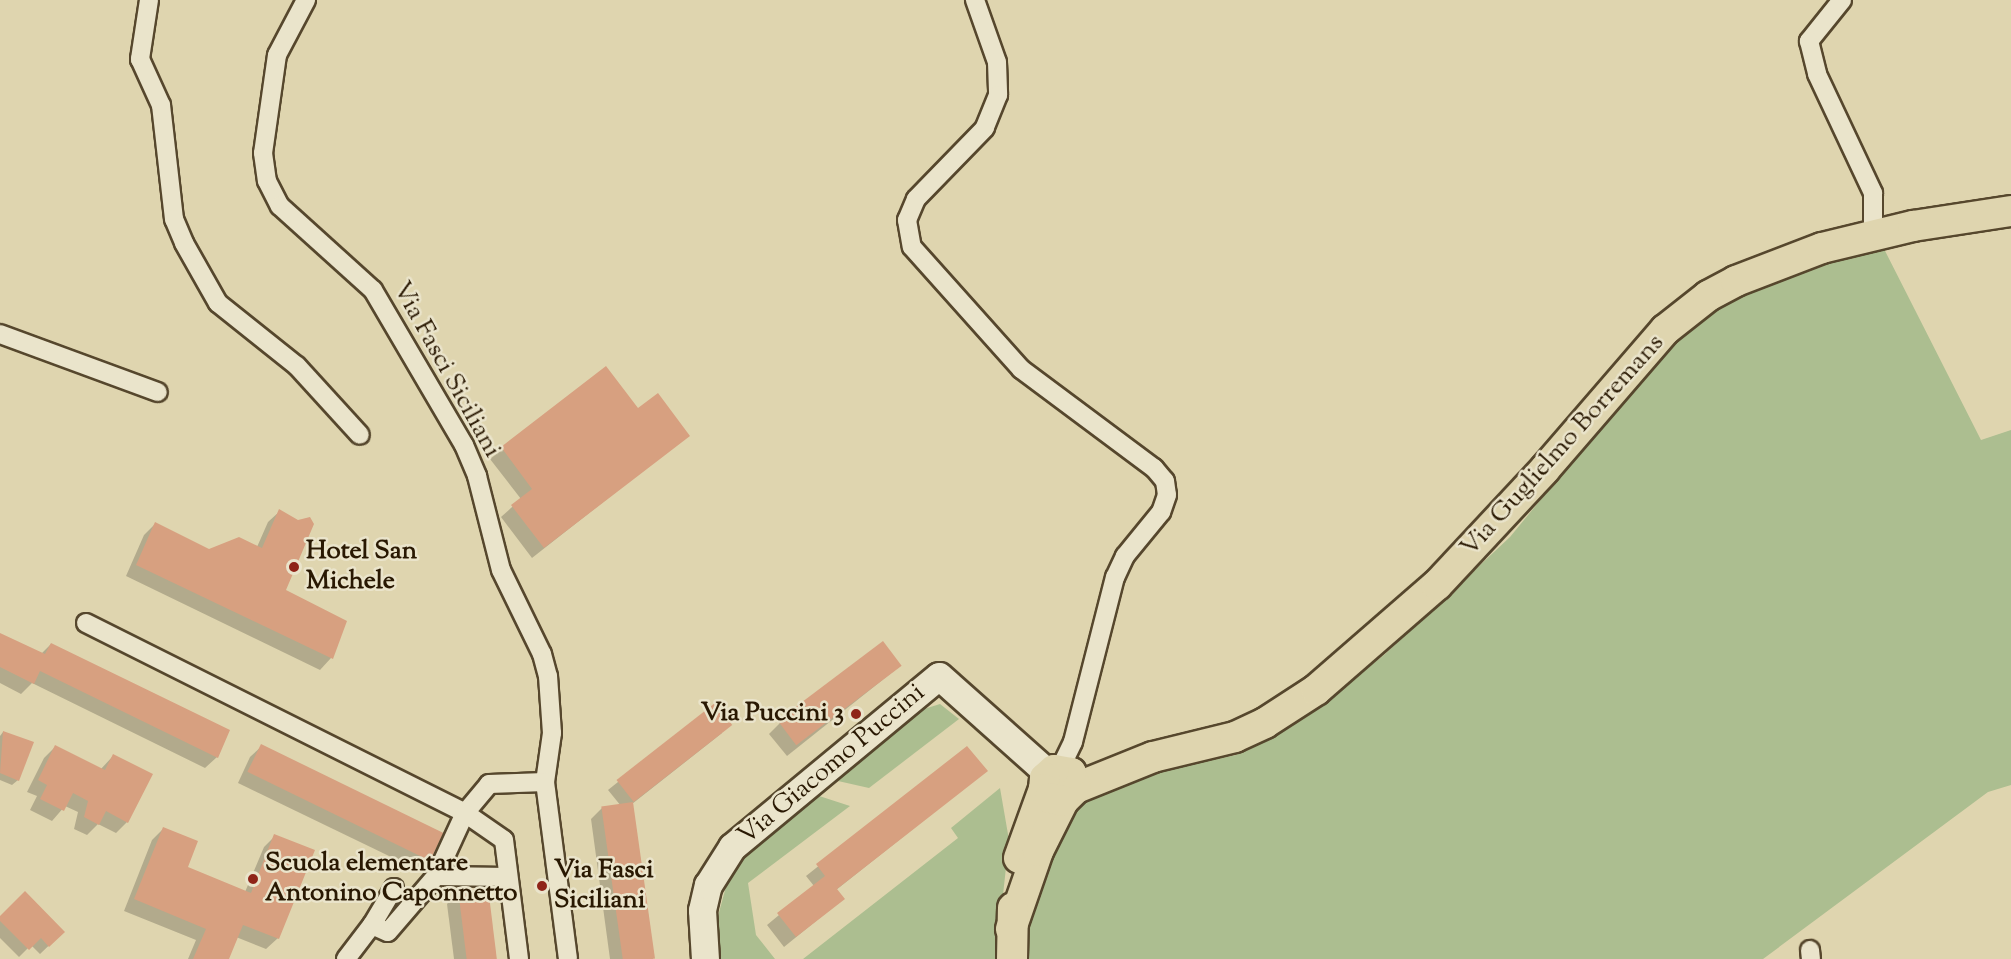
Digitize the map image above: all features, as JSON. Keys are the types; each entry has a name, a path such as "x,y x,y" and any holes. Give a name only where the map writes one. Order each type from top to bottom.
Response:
{"main road":[{"name":"Via Guglielmo Borremans","path":"1059,782 1126,755 1153,757 1234,737 1265,723 1316,690 1473,549 1685,313 1753,273 1874,234 2011,211"},
{"name":"Via Giacomo Puccini","path":"705,959 702,910 708,885 732,847 939,676 1059,782"},
{"path":"1012,959 1011,929 1059,782"}],"street":[{"path":"149,0 140,59 161,105 174,219 184,243 218,303 297,366 360,435"},
{"name":"Via Fasci Siciliani","path":"306,0 286,32 278,56 263,153 267,181 280,206 373,290 464,445 477,476 501,570 542,654 548,676 552,733 545,782 568,959"},
{"path":"975,0 997,62 998,95 985,128 916,199 907,220 912,247 919,260 1022,369 1154,468 1166,488 1161,512 1125,556 1115,577 1073,742 1059,782"},
{"path":"1842,0 1809,42 1817,74 1873,193 1874,234"},
{"path":"0,334 158,392"},
{"path":"86,623 465,813 504,840 519,959"},
{"path":"372,925 388,932 436,876 465,813 489,784 545,782"},
{"path":"436,876 508,877"},
{"path":"346,959 372,925 394,888"}],"green space":[{"path":"1881,243 1981,440 2011,430 2011,785 1988,792 1763,959 1022,959 1021,933 1068,808 1132,777 1236,755 1308,716 1384,655 1510,537 1652,364 1701,317 1766,278"},
{"path":"940,704 959,719 869,788 838,781 837,778 924,709"},
{"path":"1000,788 1009,840 996,959 803,959 958,838 951,828"},
{"path":"813,794 850,806 748,883 756,935 775,959 720,959 718,916 730,872 739,858"}],"building":[{"path":"606,366 638,408 658,393 690,436 544,548 511,505 532,489 501,447"},
{"path":"279,509 298,520 310,517 314,524 286,590 347,621 333,659 136,565 155,522 209,549 239,537 262,548"},
{"path":"0,633 45,654 51,643 230,730 218,758 40,671 34,684 0,667"},
{"path":"883,641 902,666 796,745 778,720"},
{"path":"715,703 732,725 634,802 616,780"},
{"path":"3,731 34,742 19,781 0,773"},
{"path":"261,744 443,833 430,861 247,772"},
{"path":"55,745 105,770 113,754 153,774 128,823 106,811 99,825 84,817 88,801 73,793 64,811 40,799 47,785 38,780"},
{"path":"967,746 988,771 837,889 845,899 796,937 777,913 825,876 816,864"},
{"path":"633,802 655,958 623,959 601,806"},
{"path":"163,827 198,841 188,867 251,893 274,834 315,850 279,939 243,925 229,959 193,959 206,929 134,899"},
{"path":"488,887 497,959 467,959 458,891"},
{"path":"25,891 65,932 49,947 41,938 29,950 0,921 0,916"}],"place":[{"name":"Hotel San Michele","path":"294,567"},
{"name":"Via Puccini 3","path":"856,714"},
{"name":"Scuola elementare Antonino Caponnetto","path":"253,879"},
{"name":"Via Fasci Siciliani","path":"542,886"}]}
